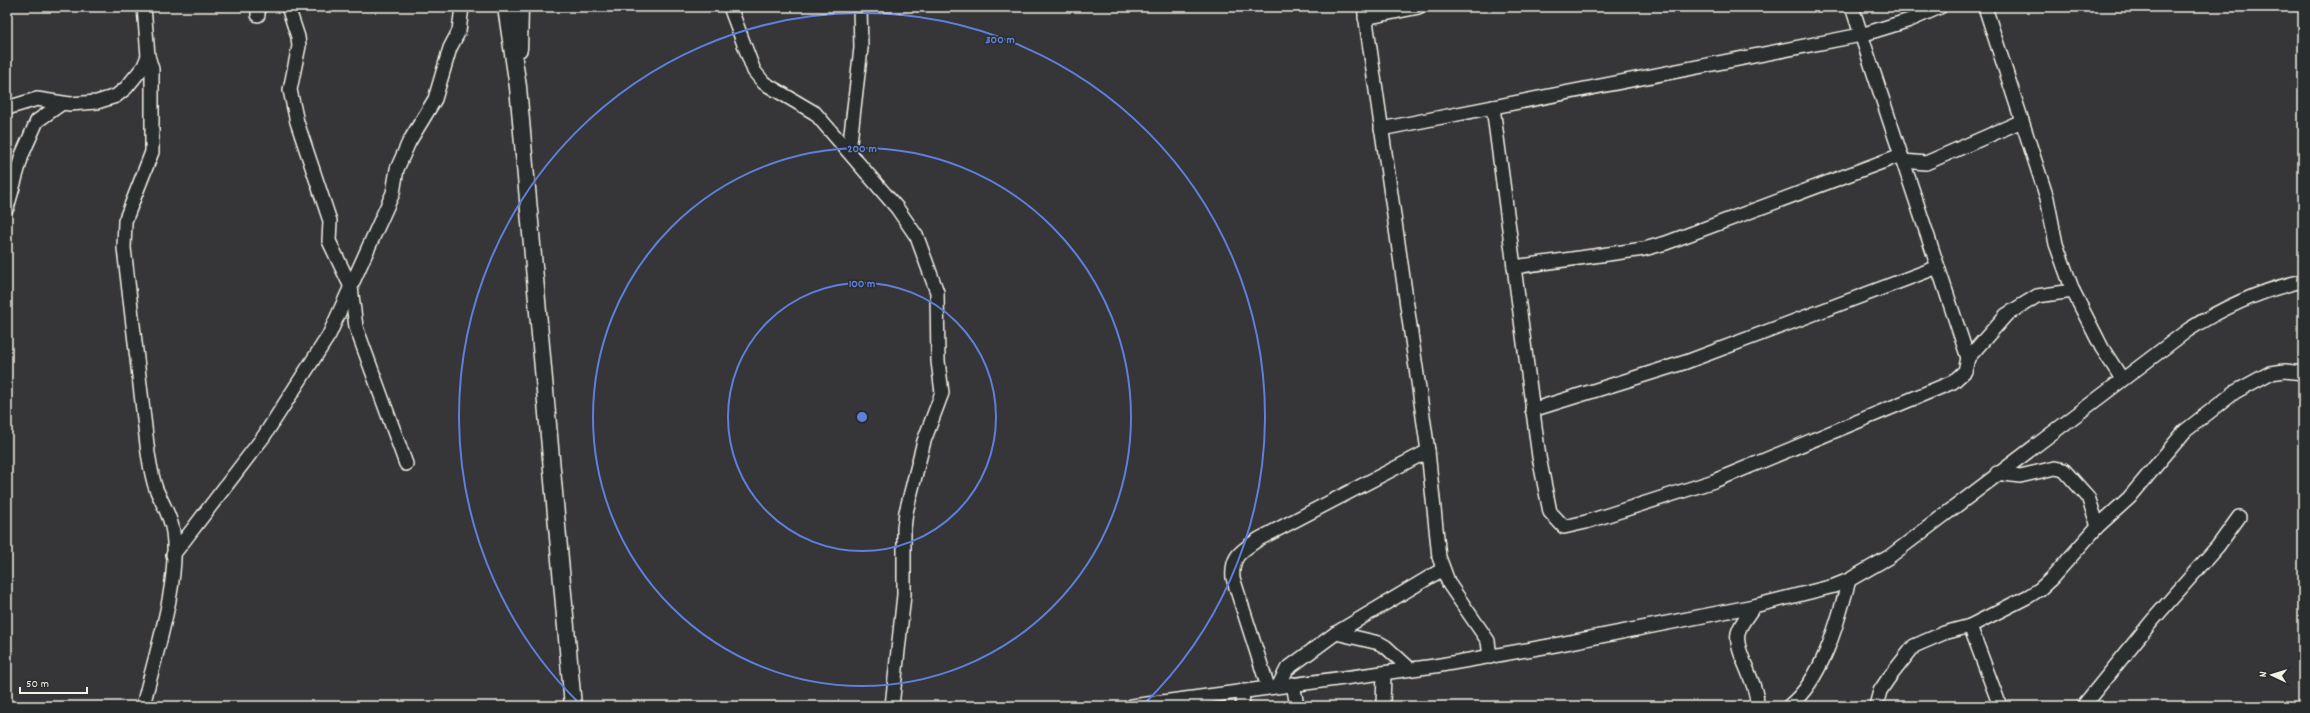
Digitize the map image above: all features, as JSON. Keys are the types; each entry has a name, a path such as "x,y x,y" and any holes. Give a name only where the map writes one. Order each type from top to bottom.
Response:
{"main road":[{"path":"506,7 518,87 573,706"},
{"path":"518,87 520,7"}],"street":[{"path":"143,706 167,605 173,572 173,532 170,519 156,489 148,453 124,248 126,221 144,177 152,152 152,69 148,56 144,7"},
{"path":"288,7 294,22 299,46 290,90 297,122 330,221 328,240 351,287 356,327 406,464"},
{"path":"173,555 264,436 329,335 393,193 397,169 409,142 435,99 450,48 459,31 462,7"},
{"path":"730,7 754,71 764,83 815,113 849,151 896,208 917,237 933,277 938,303 937,336 942,393 924,441 906,512 904,528 904,595 892,706"},
{"path":"849,151 861,48 860,7"},
{"path":"1419,7 1365,12 1428,451 1432,482 1436,544 1443,569 1461,604 1488,641 1490,657"},
{"path":"1852,7 1968,358"},
{"path":"1382,129 1861,34 1910,20 1940,7"},
{"path":"1985,7 2047,198 2056,244 2073,291 2102,348 2122,379"},
{"path":"7,108 37,99 61,104 97,102 116,96 136,78 148,56"},
{"path":"7,208 22,155 37,121 61,104"},
{"path":"1493,107 1539,457 1550,512 1564,527 1586,522 1714,481 1953,382 1965,371 1968,358 2006,315 2038,296 2073,291"},
{"path":"1514,267 1644,249 1666,243 1902,158 1926,163 2022,122"},
{"path":"1532,410 1686,362 1938,267"},
{"path":"1132,706 1273,686 1384,673 1490,657 1754,606 1822,590 1849,580 1888,557 1997,473 2188,330 2215,313 2263,292 2303,281"},
{"path":"1876,706 1880,691 1914,646 1944,633 1970,626 2030,596 2040,589 2051,579 2098,526 2129,498 2185,432 2236,392 2270,373 2286,371 2303,373"},
{"path":"1273,686 1233,578 1232,568 1237,556 1259,539 1428,451"},
{"path":"1997,473 2020,476 2055,468 2064,470 2088,497 2098,526"},
{"path":"2083,706 2152,621 2218,546 2240,517"},
{"path":"1273,686 1288,669 1336,633 1443,569"},
{"path":"1789,706 1801,695 1823,657 1838,622 1849,580"},
{"path":"1754,606 1741,626 1738,641 1756,693 1757,706"},
{"path":"1970,626 2000,706"},
{"path":"1336,633 1379,643 1386,647 1410,669"},
{"path":"1383,706 1384,673"},
{"path":"1293,684 1297,706"},
{"path":"1242,691 1243,706"}]}
